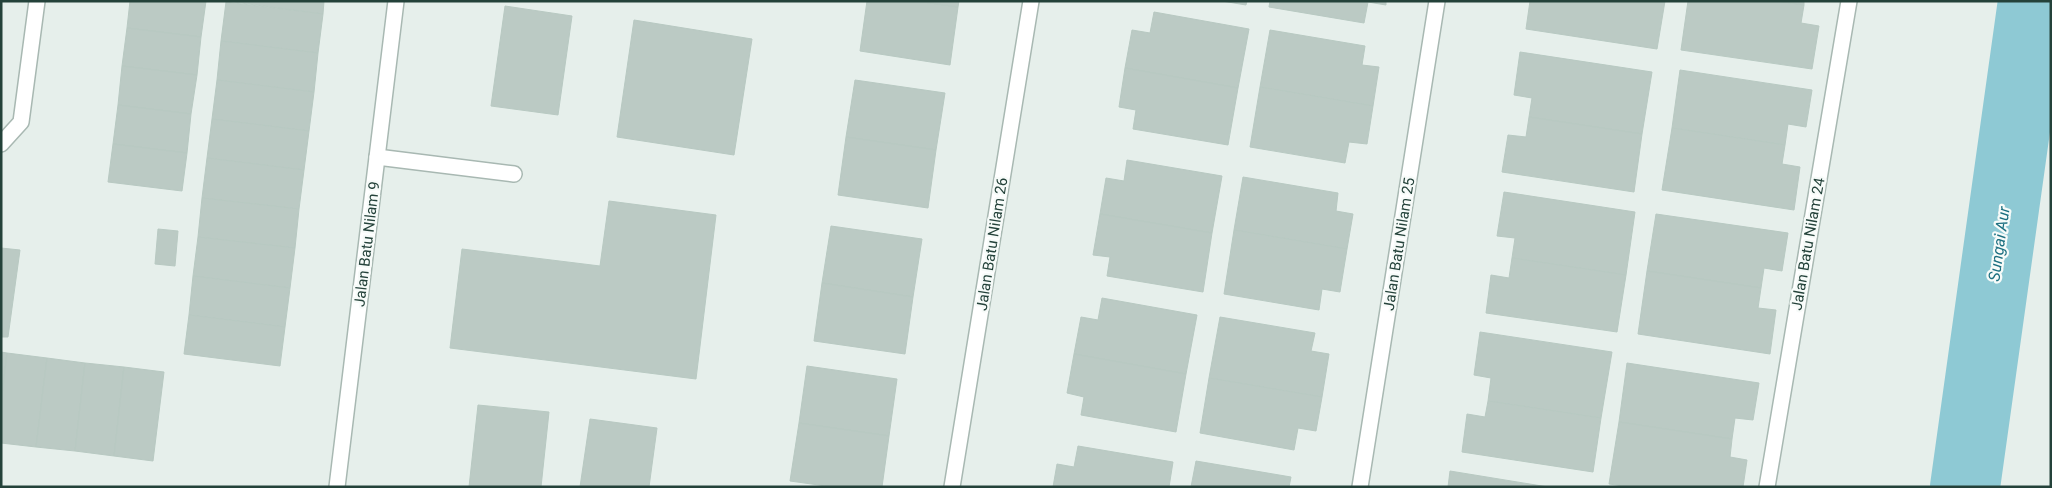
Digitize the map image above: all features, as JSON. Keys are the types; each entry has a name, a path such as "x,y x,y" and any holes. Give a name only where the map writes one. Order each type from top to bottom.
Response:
{"street":[{"path":"1,144 20,122 37,1"},
{"name":"Jalan Batu Nilam 9","path":"337,487 396,1"},
{"name":"Jalan Batu Nilam 26","path":"952,487 1032,1"},
{"name":"Jalan Batu Nilam 25","path":"1360,487 1437,1"},
{"name":"Jalan Batu Nilam 24","path":"1767,487 1849,1"},
{"path":"377,157 514,174"}],"building":[{"path":"130,1 206,1 201,37 127,28"},
{"path":"226,1 324,1 323,14"},
{"path":"867,1 917,1 958,7 950,65 860,51"},
{"path":"917,1 959,1 958,7"},
{"path":"1222,1 1247,1 1246,5"},
{"path":"1270,1 1386,1 1386,5 1368,2 1364,23 1269,7"},
{"path":"1530,1 1665,1 1657,49 1526,29"},
{"path":"1688,1 1778,1 1804,5 1801,23 1819,26 1812,69 1681,50"},
{"path":"1778,1 1804,1 1804,5"},
{"path":"226,2 323,14 318,53 221,41"},
{"path":"505,6 572,16 558,115 491,106"},
{"path":"1154,12 1249,29 1238,88 1125,68 1132,30 1150,33"},
{"path":"634,20 752,39 734,155 617,137"},
{"path":"127,28 201,37 197,75 122,66"},
{"path":"1270,30 1365,46 1362,65 1379,67 1373,106 1260,87"},
{"path":"221,41 318,53 314,92 217,80"},
{"path":"1520,52 1652,72 1642,134 1529,117 1532,98 1514,95"},
{"path":"122,66 197,75 191,114 118,105"},
{"path":"1125,68 1238,88 1228,145 1133,129 1136,110 1119,107"},
{"path":"1680,70 1812,90 1806,127 1788,124 1785,145 1672,128"},
{"path":"217,80 314,92 309,131 212,119"},
{"path":"855,80 945,93 936,150 846,137"},
{"path":"1260,87 1373,106 1367,144 1349,142 1345,163 1250,147"},
{"path":"118,105 191,114 187,153 113,144"},
{"path":"1529,117 1642,134 1634,192 1502,172 1508,135 1526,137"},
{"path":"212,119 309,131 304,170 207,158"},
{"path":"1672,128 1785,145 1782,164 1800,167 1794,210 1662,190"},
{"path":"846,137 936,150 928,208 838,195"},
{"path":"113,144 187,153 182,191 108,182"},
{"path":"207,158 304,170 299,209 202,198"},
{"path":"1127,160 1222,176 1212,233 1100,214 1106,178 1124,181"},
{"path":"1243,177 1338,193 1336,211 1353,214 1347,249 1234,230"},
{"path":"1504,192 1635,212 1626,275 1512,258 1515,238 1497,236"},
{"path":"202,198 299,209 295,248 198,237"},
{"path":"609,201 716,215 696,379 450,348 462,249 600,266"},
{"path":"1100,214 1212,233 1203,292 1107,276 1110,257 1093,255"},
{"path":"1656,214 1788,233 1782,271 1764,268 1761,288 1647,271"},
{"path":"831,226 922,239 913,297 822,283"},
{"path":"158,229 178,231 175,266 155,264"},
{"path":"1234,230 1347,249 1340,292 1322,289 1319,310 1224,294"},
{"path":"198,237 295,248 290,288 193,276"},
{"path":"1,248 20,250 8,337 1,337"},
{"path":"1512,258 1626,275 1617,332 1486,313 1491,275 1509,278"},
{"path":"1647,271 1761,288 1758,308 1776,310 1770,354 1638,334"},
{"path":"193,276 290,288 285,327 189,315"},
{"path":"822,283 913,297 905,354 814,341"},
{"path":"1102,298 1197,315 1186,374 1074,354 1081,317 1098,320"},
{"path":"189,315 285,327 280,366 184,354"},
{"path":"1220,317 1315,333 1311,351 1329,354 1322,397 1209,378"},
{"path":"1480,332 1612,352 1601,418 1488,401 1491,378 1474,375"},
{"path":"1,352 7,353 1,404"},
{"path":"7,353 47,358 36,447 1,443 1,404"},
{"path":"1074,354 1186,374 1176,432 1081,415 1084,397 1067,393"},
{"path":"47,358 85,363 75,451 36,447"},
{"path":"85,363 124,367 114,456 75,451"},
{"path":"1627,363 1759,383 1753,420 1735,418 1732,439 1619,422"},
{"path":"807,366 897,379 889,436 799,423"},
{"path":"124,367 164,372 153,461 114,456"},
{"path":"1209,378 1322,397 1316,431 1298,428 1294,450 1200,433"},
{"path":"1488,401 1601,418 1593,472 1462,452 1467,414 1485,417"},
{"path":"478,405 549,412 541,487 469,487"},
{"path":"590,419 657,428 649,487 580,487"},
{"path":"1619,422 1732,439 1730,457 1747,460 1743,487 1631,487 1609,484"},
{"path":"799,423 889,436 882,487 833,487 790,481"},
{"path":"1078,446 1173,462 1169,487 1053,487 1057,464 1074,467"},
{"path":"1196,461 1291,477 1289,487 1191,487"},
{"path":"1450,471 1548,487 1448,487"}],"waterway":[{"name":"Sungai Aur","path":"1965,487 2033,1"}]}
